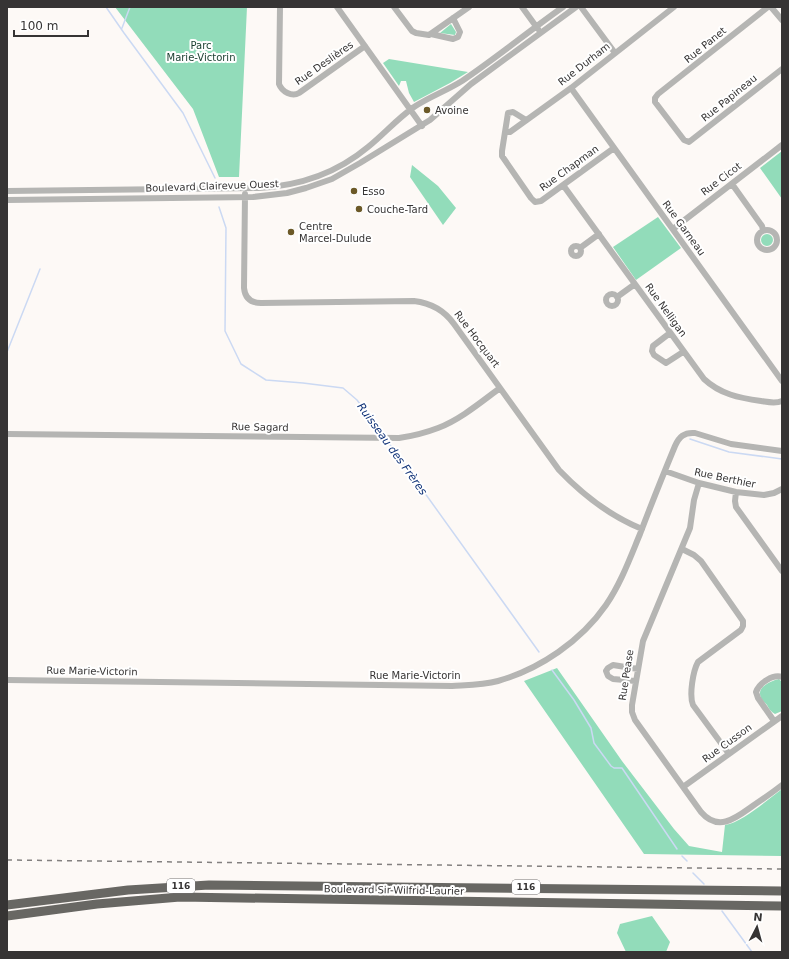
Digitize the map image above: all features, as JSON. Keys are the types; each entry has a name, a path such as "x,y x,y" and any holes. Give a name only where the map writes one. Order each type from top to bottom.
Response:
{"highway":[{"name":"Boulevard Sir-Wilfrid-Laurier","path":"7,905 53,898 146,888 218,885 782,891"},
{"name":"Boulevard Sir-Wilfrid-Laurier","path":"7,916 97,904 186,897 782,906"},
{"path":"7,902 53,898"}],"street":[{"name":"Rue Deslières","path":"280,7 278,84 282,89 291,94 295,95 300,93 365,46"},
{"name":"Rue Deslières","path":"337,7 422,126"},
{"path":"394,7 413,32 453,38 458,37 460,32 453,18"},
{"path":"431,34 453,18 460,9 469,7"},
{"path":"522,7 541,33"},
{"name":"Boulevard Clairevue Ouest","path":"7,191 264,188 292,184 315,177 331,171 363,151 410,109 463,80 563,7"},
{"name":"Boulevard Clairevue Ouest","path":"7,200 245,197 287,193 306,188 332,179 422,126 440,113 471,84 576,7"},
{"path":"581,7 615,53"},
{"name":"Rue Durham","path":"505,132 510,132 570,88 674,7"},
{"name":"Rue Panet","path":"687,142 656,105 655,99 658,94 768,7"},
{"path":"772,7 782,20"},
{"name":"Rue Papineau","path":"687,142 692,141 782,69"},
{"name":"Rue Garneau","path":"570,88 672,229 780,373 782,381"},
{"name":"Rue Chapman","path":"526,120 512,112 509,112 501,152 502,158 532,200 536,202 540,201 614,148"},
{"name":"Rue Cicot","path":"672,229 782,145"},
{"path":"331,171 332,179"},
{"path":"732,184 764,230"},
{"name":"Rue Nelligan","path":"563,185 704,379 720,390 742,399 776,403 782,401"},
{"name":"Rue Hocquart","path":"245,188 244,290 246,296 250,300 261,303 410,301 430,305 444,312 452,320 548,455 565,476 579,490 597,503 634,526 642,529"},
{"path":"157,190 157,198"},
{"path":"580,248 599,234"},
{"path":"617,298 635,284"},
{"path":"670,333 653,346 653,354 667,363 683,352"},
{"name":"Rue Sagard","path":"7,434 399,438 419,435 440,428 456,419 500,388"},
{"name":"Rue Marie-Victorin","path":"7,680 452,686 498,681 523,672 548,659 570,643 589,625 605,606 618,584 677,442 681,436 686,433 694,433 732,444 782,451"},
{"name":"Rue Berthier","path":"665,471 698,483 736,492 764,495 774,493 782,489"},
{"name":"Rue Pease","path":"698,483 694,500 691,526 643,640 631,707 633,716 705,816 714,821 722,822 734,819 782,785"},
{"path":"736,492 736,507 781,566"},
{"path":"682,549 701,561 743,622 741,630 698,662 691,693 693,705 728,754"},
{"path":"636,681 613,679 608,676 606,671 613,665 638,669"},
{"path":"774,721 758,698 756,691 774,676 782,677"},
{"name":"Rue Cusson","path":"683,787 782,716"}],"green space":[{"name":"Parc Marie-Victorin","path":"115,7 247,7 239,177 219,177 193,109"},
{"path":"451,24 456,32 455,35 440,33"},
{"path":"389,59 468,72 414,102 409,93 406,81 401,81 399,86 383,63"},
{"path":"782,151 782,199 760,168"},
{"path":"412,165 438,186 456,208 443,225 410,177"},
{"path":"658,217 681,248 636,280 613,247"},
{"path":"765,234 769,234 773,240 769,246 765,246 761,242 761,238"},
{"path":"557,668 622,761 674,829 689,846 722,852 725,825 739,820 747,815 782,789 782,856 644,854 524,681"},
{"path":"779,679 782,682 782,711 775,714 761,698 760,691 767,684"},
{"path":"652,916 670,942 666,952 626,952 617,933 620,924"}],"waterway":[{"name":"Ruisseau des Frères","path":"106,7 183,113 215,178"},
{"path":"122,28 130,7"},
{"name":"Ruisseau des Frères","path":"219,207 226,228 225,331 241,364 266,380 343,388 357,400 384,436"},
{"path":"7,352 40,269"},
{"name":"Ruisseau des Frères","path":"386,439 539,652"},
{"path":"690,439 729,452 782,459"},
{"name":"Ruisseau des Frères","path":"552,670 574,700 591,728 594,743 611,766 614,768 622,768 677,849"},
{"name":"Ruisseau des Frères","path":"682,856 687,861"},
{"name":"Ruisseau des Frères","path":"693,873 704,884"},
{"name":"Ruisseau des Frères","path":"722,911 752,952"}],"railway":[{"path":"7,860 782,869"}],"place":[{"name":"Avoine","path":"427,110"},
{"name":"Esso","path":"354,191"},
{"name":"Couche-Tard","path":"359,209"},
{"name":"Centre Marcel-Dulude","path":"291,232"}]}
